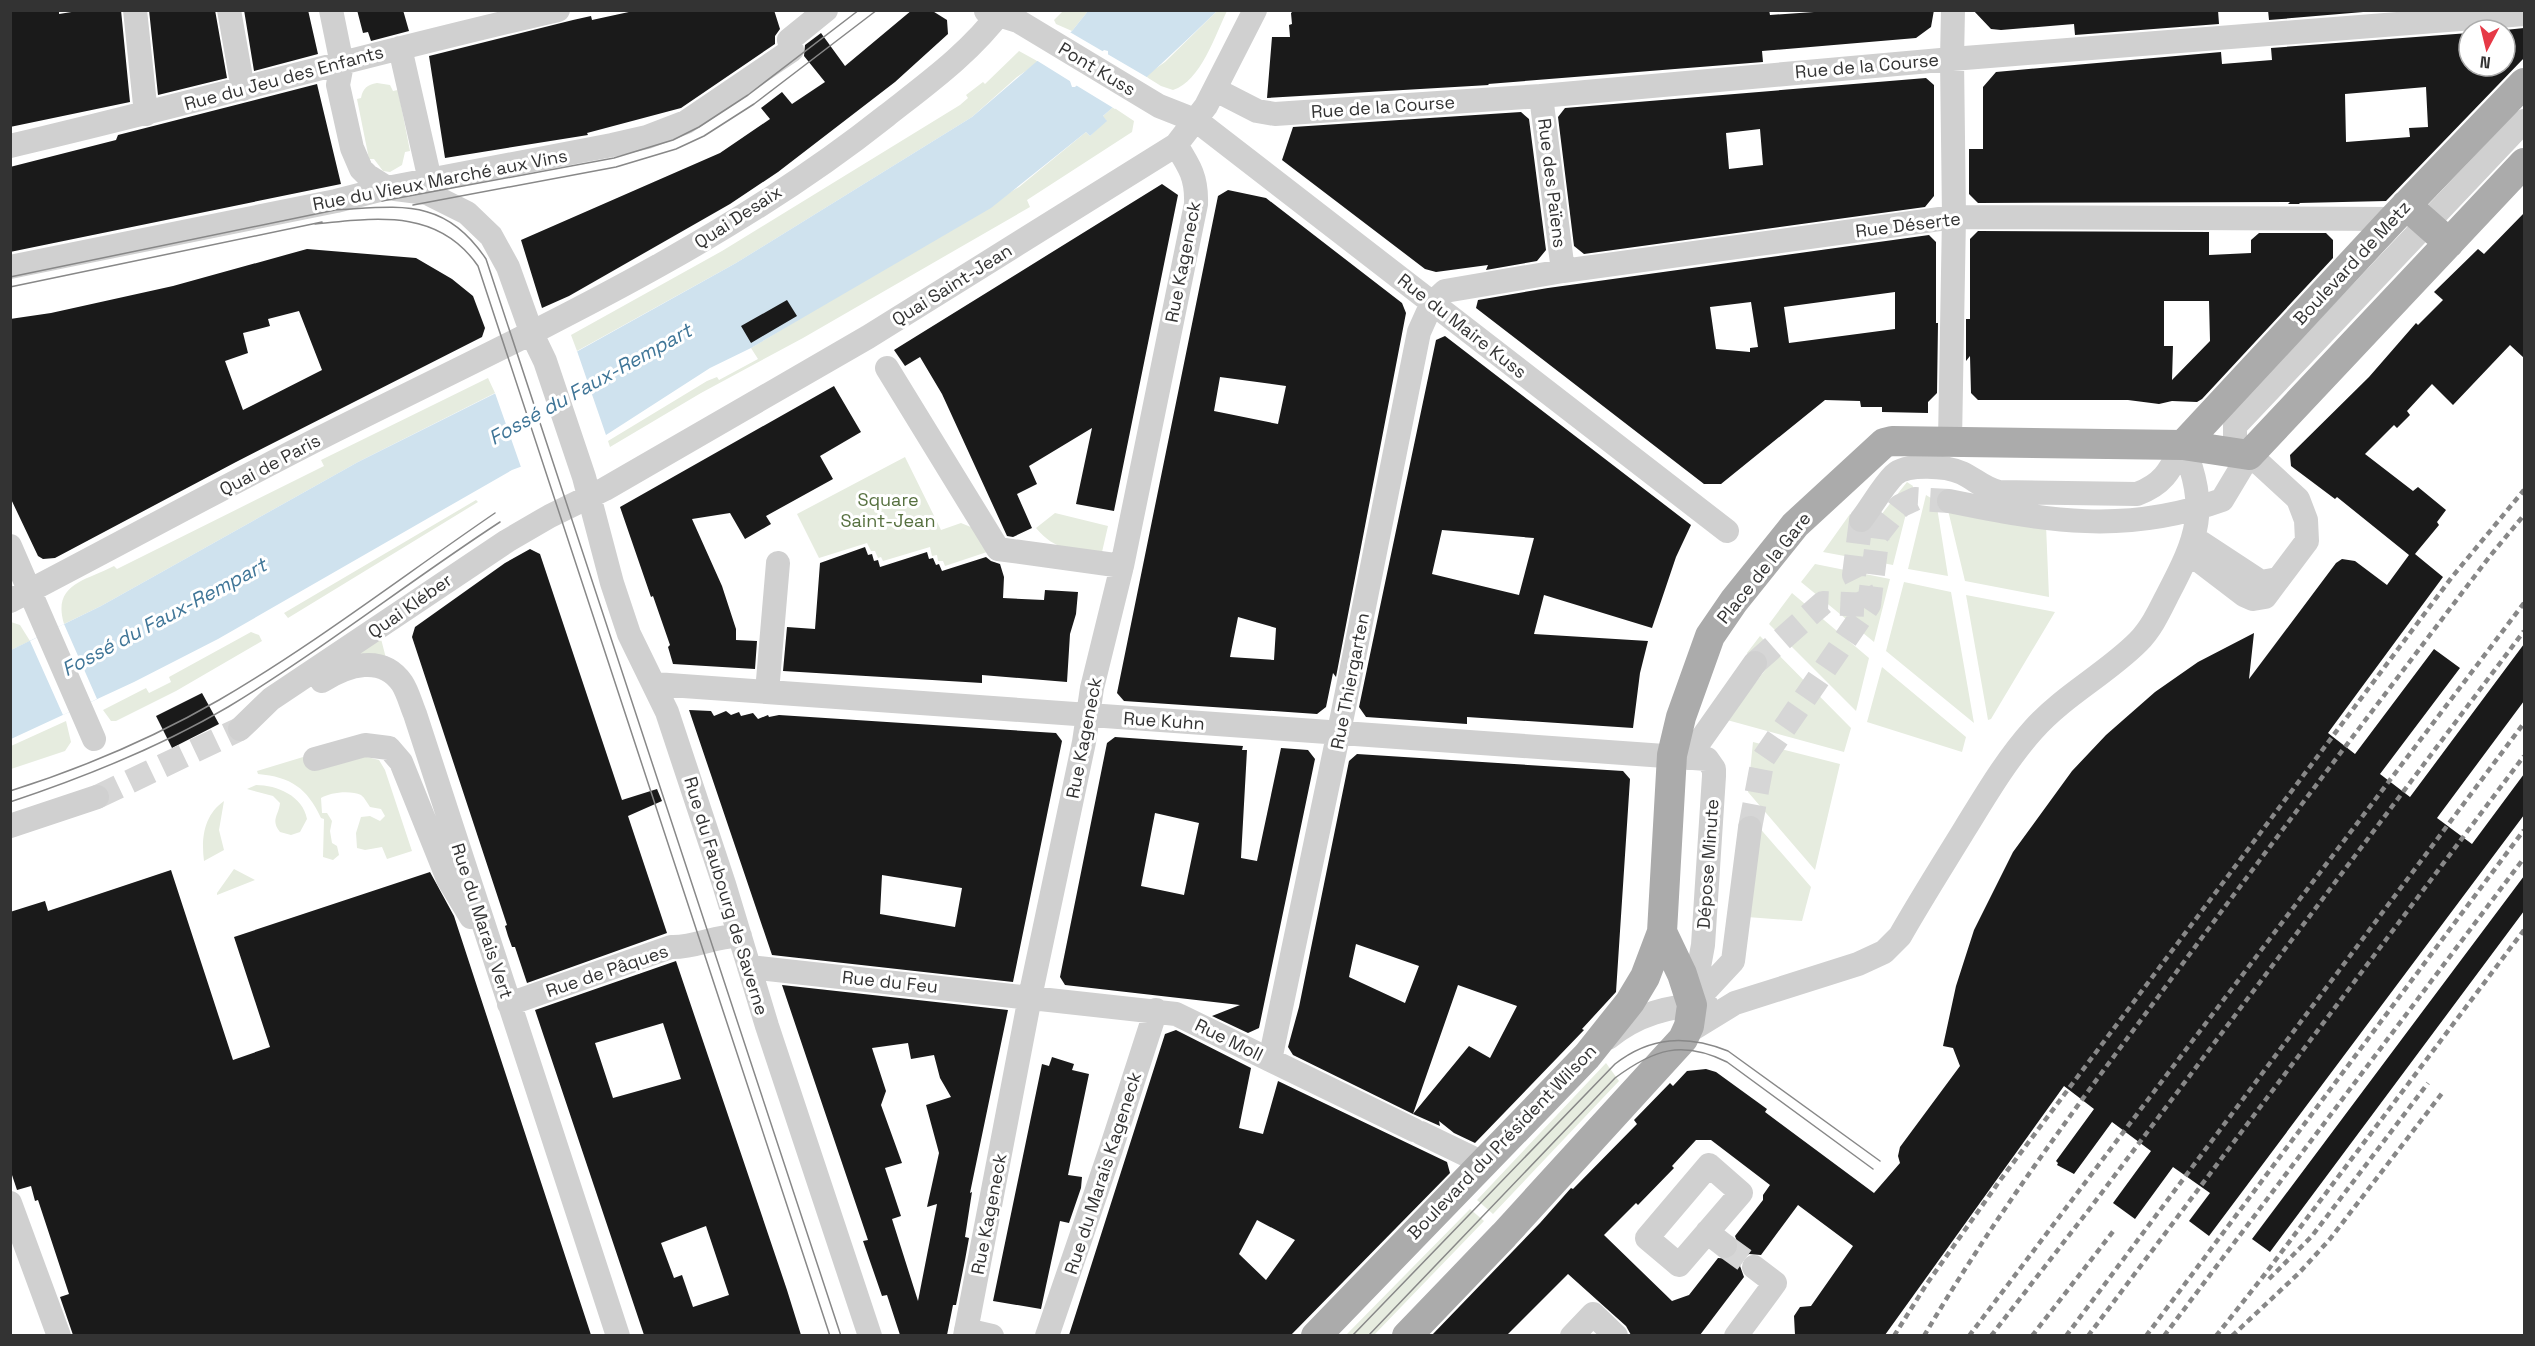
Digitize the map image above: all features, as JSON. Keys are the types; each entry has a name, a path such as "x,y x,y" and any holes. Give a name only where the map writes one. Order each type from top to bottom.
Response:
{"main road":[{"name":"Boulevard de Metz","path":"2183,446 2408,216 2524,83"},
{"path":"2249,455 2524,164"},
{"path":"2408,216 2449,243"},
{"name":"Place de la Gare","path":"1685,1029 1682,974 1662,932 1680,757 1681,717 1710,636 1734,601 1795,525 1884,443 1950,441 2183,446 2249,455"},
{"name":"Boulevard du Président Wilson","path":"1316,1335 1587,1056 1630,1002 1645,977 1662,932"},
{"path":"1407,1335 1504,1235 1685,1029"}],"street":[{"path":"229,10 243,89"},
{"path":"331,10 342,64 338,85 356,161 368,176 387,188"},
{"name":"Rue du Jeu des Enfants","path":"10,146 558,10"},
{"name":"Rue du Vieux Marché aux Vins","path":"10,267 336,201 387,188 612,146 647,137 687,122 792,50 789,40 826,10"},
{"name":"Quai Saint-Jean","path":"589,496 605,489 868,337 1176,145 1197,121 1216,90 1255,10"},
{"path":"1950,441 1954,217 1953,10"},
{"name":"Rue de la Course","path":"1216,90 1257,111 1275,114 1541,96 1952,59 2524,14"},
{"name":"Pont Kuss","path":"993,17 1018,21 1148,99 1197,121"},
{"name":"Quai Desaix","path":"532,334 720,232 856,140 932,80 939,68 993,17"},
{"path":"141,22 146,114"},
{"path":"400,48 430,180"},
{"name":"Rue des Païens","path":"1541,96 1563,271"},
{"name":"Rue du Maire Kuss","path":"1197,121 1727,531"},
{"path":"2192,546 2253,599 2265,597 2307,541 2306,520 2298,499 2235,441 2235,426 2408,216 2524,122"},
{"name":"Rue Kageneck","path":"966,1333 1030,997 1196,204 1197,185 1190,167 1176,145"},
{"name":"Rue du Faubourg de Saverne","path":"387,188 427,193 467,213 491,236 508,267 532,334 547,367 578,460 612,583 629,633 668,712 870,1335"},
{"name":"Rue Déserte","path":"1432,303 1445,291 1563,271 1954,217 2408,216"},
{"name":"Rue Thiergarten","path":"1270,1060 1339,734 1419,332 1432,303"},
{"name":"Quai de Paris","path":"26,601 321,438 532,334"},
{"path":"868,337 998,549 1122,566"},
{"path":"1685,1029 1735,1003 1858,964 1884,952 1900,936 1986,793 2034,730 2061,703 2138,642 2151,626 2192,546 2198,509 2198,489 2195,474 2183,446"},
{"path":"1861,520 1895,474 1906,469 1950,469 1975,480 1988,490 1999,492 2137,494 2153,488 2167,474 2183,446"},
{"path":"1949,501 2032,516 2120,523 2158,518 2198,509 2223,500 2249,455"},
{"name":"Quai Kléber","path":"240,729 272,699 438,585 507,541 589,496"},
{"path":"10,546 26,601 91,731"},
{"path":"767,692 778,563"},
{"path":"1680,757 1711,724 1755,663"},
{"name":"Rue du Marais Vert","path":"240,729 282,707 344,668 375,665 391,673 402,684 415,714 618,1335"},
{"name":"Rue Kuhn","path":"655,684 1680,757"},
{"path":"315,759 365,745 389,748 401,762 448,879 492,950"},
{"name":"Dépose Minute","path":"1680,757 1707,759 1714,769 1703,945 1685,1029"},
{"path":"10,826 97,797"},
{"path":"1685,1029 1733,961 1750,828"},
{"name":"Rue de Pâques","path":"509,1004 671,947 688,948 727,935 740,936"},
{"name":"Rue du Feu","path":"749,967 1030,997"},
{"name":"Rue Moll","path":"1030,997 1176,1014 1483,1163"},
{"path":"1587,1056 1625,1024 1663,1009 1685,1029"},
{"name":"Rue du Marais Kageneck","path":"1047,1335 1112,1149 1156,1010"},
{"path":"10,1203 59,1335"},
{"path":"10,1241 17,1247 53,1335"},
{"path":"1736,1335 1775,1283 1754,1267"},
{"path":"1572,1335 1593,1314 1616,1335"},
{"path":"966,1333 992,1335"}],"green space":[{"path":"1063,11 1088,11 1072,31 1056,24 1054,20"},
{"path":"1217,11 1227,11 1206,56 1192,77 1173,90 1145,76 1165,62"},
{"path":"1019,51 1039,62 1017,77 972,117 736,263 577,351 571,335 722,251 960,105 968,98 966,95 983,82 985,84"},
{"path":"377,83 390,85 393,91 398,90 410,151 405,152 402,165 390,172 383,171 374,159 369,159 357,99 361,98 366,88"},
{"path":"1113,107 1134,121 1132,132 1027,200 1030,207 610,447 608,441 707,381 717,377 719,380 758,359 751,348 1019,187 1086,132 1090,136 1106,120 1102,117"},
{"path":"488,378 495,393 358,462 101,606 64,624 63,600 67,592 82,580 114,566 117,569 324,466 321,460"},
{"name":"Square Saint-Jean","path":"905,457 941,530 961,523 978,530 987,552 945,566 943,561 938,561 937,555 932,556 930,547 883,561 881,557 878,558 875,551 871,551 867,543 819,558 797,514"},
{"path":"1907,482 1913,486 1893,565 1823,552 1850,514 1870,529"},
{"path":"1926,495 1936,501 1948,576 1908,569"},
{"path":"476,500 478,502 288,618 284,613"},
{"path":"1947,506 2046,525 2049,597 1965,581"},
{"path":"1055,513 1108,526 1102,552 1065,548 1043,536 1036,528"},
{"path":"1815,564 1890,579 1874,642 1801,582"},
{"path":"1904,582 1951,592 1974,723 1886,651"},
{"path":"1792,593 1869,658 1856,711 1769,624"},
{"path":"1966,595 2055,612 1991,719 1988,720"},
{"path":"11,622 20,625 30,641 11,650"},
{"path":"251,632 259,635 262,641 176,691 116,721 111,721 103,710 146,688 149,693 171,682 169,677"},
{"path":"380,635 387,662 361,656 359,651"},
{"path":"1760,636 1851,728 1844,752 1727,720 1766,669 1747,653"},
{"path":"1882,667 1966,737 1962,752 1867,722"},
{"path":"66,721 71,742 65,751 11,769 11,746"},
{"path":"1753,742 1840,764 1815,870 1748,792"},
{"path":"313,754 363,756 379,760 385,770 412,851 387,859 382,847 365,850 357,848 356,833 361,817 370,816 380,821 385,816 381,809 370,807 361,795 341,792 321,798 322,813 327,813 332,821 330,831 332,843 337,846 339,855 333,860 323,857 324,819 321,818 310,799 289,781 258,774 257,771"},
{"path":"256,785 272,787 295,798 305,811 307,819 300,832 291,835 280,832 275,821 280,803 273,796 247,789"},
{"path":"224,801 219,830 224,850 204,861 205,828 212,813"},
{"path":"1757,825 1811,887 1802,921 1747,917"},
{"path":"234,869 255,880 217,895 217,893"},
{"path":"1606,1063 1619,1081 1493,1214 1477,1200"},
{"path":"1470,1209 1484,1221 1374,1335 1346,1335"}],"water":[{"name":"Fossé du Faux-Rempart","path":"1088,11 1217,11 1103,116 1107,121 1090,136 1086,132 991,208 751,348 710,368 606,435 512,470 218,639 134,682 11,739 11,650 101,606 358,462 560,361 736,263 972,117 1072,31","holes":["1104,50 1108,51 1108,55 1075,87 1072,87 1070,81"]}],"pier":[{"path":"1068,31 1106,53 1073,83 1036,60"},
{"path":"1106,53 1148,78 1115,109 1074,84"},
{"path":"577,351 607,438 522,470 495,393"},
{"path":"64,624 97,699 63,715 30,641"}],"building":[{"path":"10,10 59,10 59,14 84,10 121,10 130,102 10,127"},
{"path":"149,10 215,10 227,78 158,95"},
{"path":"244,10 308,10 318,54 254,71"},
{"path":"357,10 403,10 409,31 371,41 368,32 363,33"},
{"path":"638,10 774,10 780,29 775,36 775,44 681,108 587,133 588,135 445,158 429,56 591,16 592,20"},
{"path":"912,10 931,10 947,20 948,34 895,82 778,172 730,204 569,296 542,308 521,240 720,153 770,119 761,108 782,92 792,104 825,82 804,56 805,45 821,33 845,66"},
{"path":"1294,10 1769,10 1770,15 1814,12 1814,10 1934,10 1931,27 1916,38 1762,51 1763,62 1489,85 1267,98 1272,37 1290,37 1289,25 1292,24 1291,13"},
{"path":"1973,10 2218,10 2219,24 2075,35 2074,24 1991,29"},
{"path":"2268,10 2387,10 2269,20"},
{"path":"2524,28 2524,58 2517,65 2517,29"},
{"path":"2457,34 2457,78 2505,78 2386,201 2300,204 2288,204 2290,202 1978,203 1969,194 1969,149 1983,149 1983,87 1996,72 2221,52 2222,64 2272,60 2271,48","holes":["2426,87 2428,127 2409,128 2410,137 2346,142 2345,94"]},
{"path":"1926,78 1934,85 1934,196 1925,207 1584,254 1574,246 1558,117 1565,108","holes":["1760,129 1763,165 1729,169 1726,133"]},
{"path":"317,84 341,184 10,252 10,167 116,140 118,135"},
{"path":"1521,112 1529,119 1546,250 1537,261 1486,270 1488,265 1436,272 1425,269 1282,160 1293,127"},
{"path":"1162,184 1178,195 1114,511 1076,504 1092,428 1029,466 1037,484 1017,494 1032,528 1013,537 1007,536 942,394 920,357 905,366 894,350"},
{"path":"1228,190 1266,198 1402,303 1406,313 1336,677 1333,673 1326,707 1317,714 1124,701 1117,693 1218,196","holes":["1220,377 1286,386 1278,424 1214,411","1238,617 1276,628 1274,660 1230,657"]},
{"path":"2524,213 2524,358 2510,345 2453,405 2432,384 2407,411 2410,415 2397,428 2394,425 2365,454 2413,491 2418,487 2446,510 2437,522 2439,525 2415,554 2443,577 2328,733 2355,754 2434,649 2460,668 2380,774 2410,797 2524,644 2524,701 2437,818 2472,844 2524,774 2524,815 2209,1236 2189,1221 2210,1193 2173,1167 2135,1219 2113,1203 2151,1151 2112,1122 2074,1174 2057,1165 2056,1161 2094,1109 2064,1086 1885,1335 1795,1335 1794,1316 1800,1307 1811,1306 1853,1246 1798,1205 1761,1255 1749,1254 1742,1259 1740,1266 1744,1277 1700,1335 1631,1335 1626,1326 1568,1274 1507,1335 1432,1335 1571,1188 1573,1189 1637,1124 1634,1120 1670,1083 1673,1086 1687,1071 1706,1069 1716,1072 1767,1109 1765,1112 1874,1193 1900,1163 1898,1156 1900,1147 1960,1066 1953,1048 1943,1046 1956,986 1974,930 2013,852 2072,771 2106,735 2155,692 2198,662 2254,633 2249,679 2336,563 2342,559 2355,561 2387,585 2409,555 2337,497 2335,499 2291,466 2290,455 2369,377 2416,323 2418,325 2443,300 2434,292 2478,249 2484,254","holes":["1696,1140 1711,1140 1770,1185 1763,1195 1763,1200 1735,1236 1739,1247 1736,1255 1730,1259 1718,1258 1689,1295 1672,1301 1604,1235 1636,1203 1638,1205 1674,1168 1672,1166"]},
{"path":"1978,231 2209,232 2209,255 2251,253 2251,240 2259,233 2326,233 2333,240 2333,258 2197,402 2172,401 2159,404 2128,400 1978,400 1971,393 1970,356 1966,361 1966,319 1970,319 1970,239","holes":["2164,301 2209,301 2210,341 2172,380 2173,346 2164,346"]},
{"path":"1929,235 1936,242 1937,393 1928,402 1928,413 1882,412 1882,407 1861,407 1860,401 1825,400 1721,484 1704,484 1476,308 1478,300 1548,288","holes":["1895,292 1895,329 1789,343 1784,307","1751,302 1758,347 1750,348 1750,352 1716,349 1710,307"]},
{"path":"307,249 416,258 452,279 473,296 485,328 482,337 236,462 55,558 43,559 38,556 10,497 10,319 51,313 173,286","holes":["299,311 322,370 243,410 225,361 248,353 243,333 270,326 268,319"]},
{"path":"787,300 797,316 751,343 741,326"},
{"path":"1445,336 1691,525 1676,557 1652,628 1544,595 1534,634 1648,641 1640,673 1633,728 1467,717 1467,724 1366,717 1359,707 1436,340","holes":["1442,530 1534,538 1519,595 1432,574"]},
{"path":"834,386 861,432 820,456 833,479 766,516 771,524 745,539 730,513 692,519 722,586 736,629 736,640 757,641 755,669 673,664 668,647 670,645 620,507"},
{"path":"865,547 868,555 872,554 874,561 878,560 880,567 927,552 929,559 933,558 942,571 986,557 1000,564 1004,577 1003,598 1044,600 1045,590 1078,592 1076,614 1070,634 1067,682 982,675 982,683 783,671 787,627 815,629 820,563"},
{"path":"530,549 540,554 622,800 657,789 662,801 628,816 667,933 527,983 515,947 512,947 508,936 505,926 507,925 412,637 415,627 505,563"},
{"path":"202,693 219,724 172,748 156,716"},
{"path":"689,710 711,711 714,716 726,711 731,715 739,712 741,716 753,713 758,719 768,715 769,717 779,715 1056,733 1062,741 1013,982 772,955","holes":["882,875 962,888 955,927 880,914"]},
{"path":"1115,737 1243,746 1242,750 1247,750 1241,858 1257,861 1281,748 1308,750 1315,759 1259,1028 1248,1033 1212,1016 1240,1005 1065,985 1060,977 1107,743","holes":["1155,813 1199,823 1184,895 1141,886"]},
{"path":"1357,754 1623,771 1630,779 1616,992 1582,1029 1584,1030 1475,1143 1454,1133 1439,1121 1440,1126 1413,1114 1293,1055 1288,1047 1299,1007 1349,761","holes":["1356,944 1419,966 1405,1003 1349,977","1458,985 1517,1006 1490,1058 1469,1046 1413,1114"]},
{"path":"171,870 233,1060 270,1047 234,937 430,872 454,916 591,1335 73,1335 60,1297 69,1294 38,1200 35,1201 31,1186 17,1190 10,1169 10,912 45,901 48,911"},
{"path":"2524,876 2524,911 2270,1252 2252,1239"},
{"path":"676,961 801,1335 644,1335 535,1010","holes":["663,1023 681,1079 613,1098 595,1043","706,1226 729,1295 693,1307 682,1275 674,1278 661,1243"]},
{"path":"782,985 1008,1010 970,1193 972,1192 965,1237 969,1238 965,1260 947,1335 900,1335 887,1295 882,1296 863,1241 868,1240","holes":["908,1043 911,1059 934,1055 940,1078 951,1097 926,1105 939,1153 927,1207 937,1204 918,1301 892,1219 901,1216 885,1168 902,1163 881,1105 886,1091 872,1048"]},
{"path":"1176,1030 1251,1068 1239,1128 1263,1134 1278,1081 1447,1162 1450,1173 1291,1335 1069,1335 1165,1034","holes":["1257,1220 1295,1240 1266,1280 1239,1254"]},
{"path":"1052,1057 1074,1064 1072,1070 1089,1074 1068,1175 1082,1177 1081,1188 1069,1223 1060,1221 1041,1309 993,1301 1042,1064 1049,1066"}],"tunnel":[{"path":"1750,828 1763,759 1869,605 1878,534 1900,506 1915,499 1949,501"},
{"path":"1861,520 1854,575 1869,605"},
{"path":"1755,663 1823,603 1869,605"},
{"path":"97,797 240,729"},
{"path":"1725,1246 1754,1267"}],"tram line":[{"path":"382,201 614,158 673,140 699,127 748,95 859,10"},
{"path":"413,205 616,167 676,149 704,136 754,104 877,10"},
{"path":"333,210 399,208 437,215 454,224 486,259 841,1336"},
{"path":"10,277 340,209"},
{"path":"315,224 383,219 425,226 444,234 462,247 478,266 830,1336"},
{"path":"10,287 322,222"},
{"path":"10,791 117,751 219,700 325,633 495,513"},
{"path":"10,802 122,760 202,722 263,685 500,522"},
{"path":"1352,1336 1615,1064 1642,1048 1656,1043 1698,1042 1728,1051 1880,1161"},
{"path":"1368,1336 1615,1078 1656,1054 1682,1050 1696,1051 1727,1062 1873,1169"}],"railway":[{"path":"1894,1336 1926,1285 2001,1179 2452,577 2524,490"},
{"path":"1924,1336 2036,1163 2240,886 2490,556 2524,515"},
{"path":"1969,1336 2524,603"},
{"path":"1991,1336 2091,1207 2524,631"},
{"path":"2066,1336 2524,723"},
{"path":"2088,1336 2524,756"},
{"path":"2146,1336 2524,830"},
{"path":"2164,1336 2524,858"},
{"path":"2216,1336 2524,930"},
{"path":"2269,1279 2312,1236 2428,1083"},
{"path":"2232,1336 2299,1273 2330,1239 2443,1092"},
{"path":"2032,1336 2115,1229"}]}
